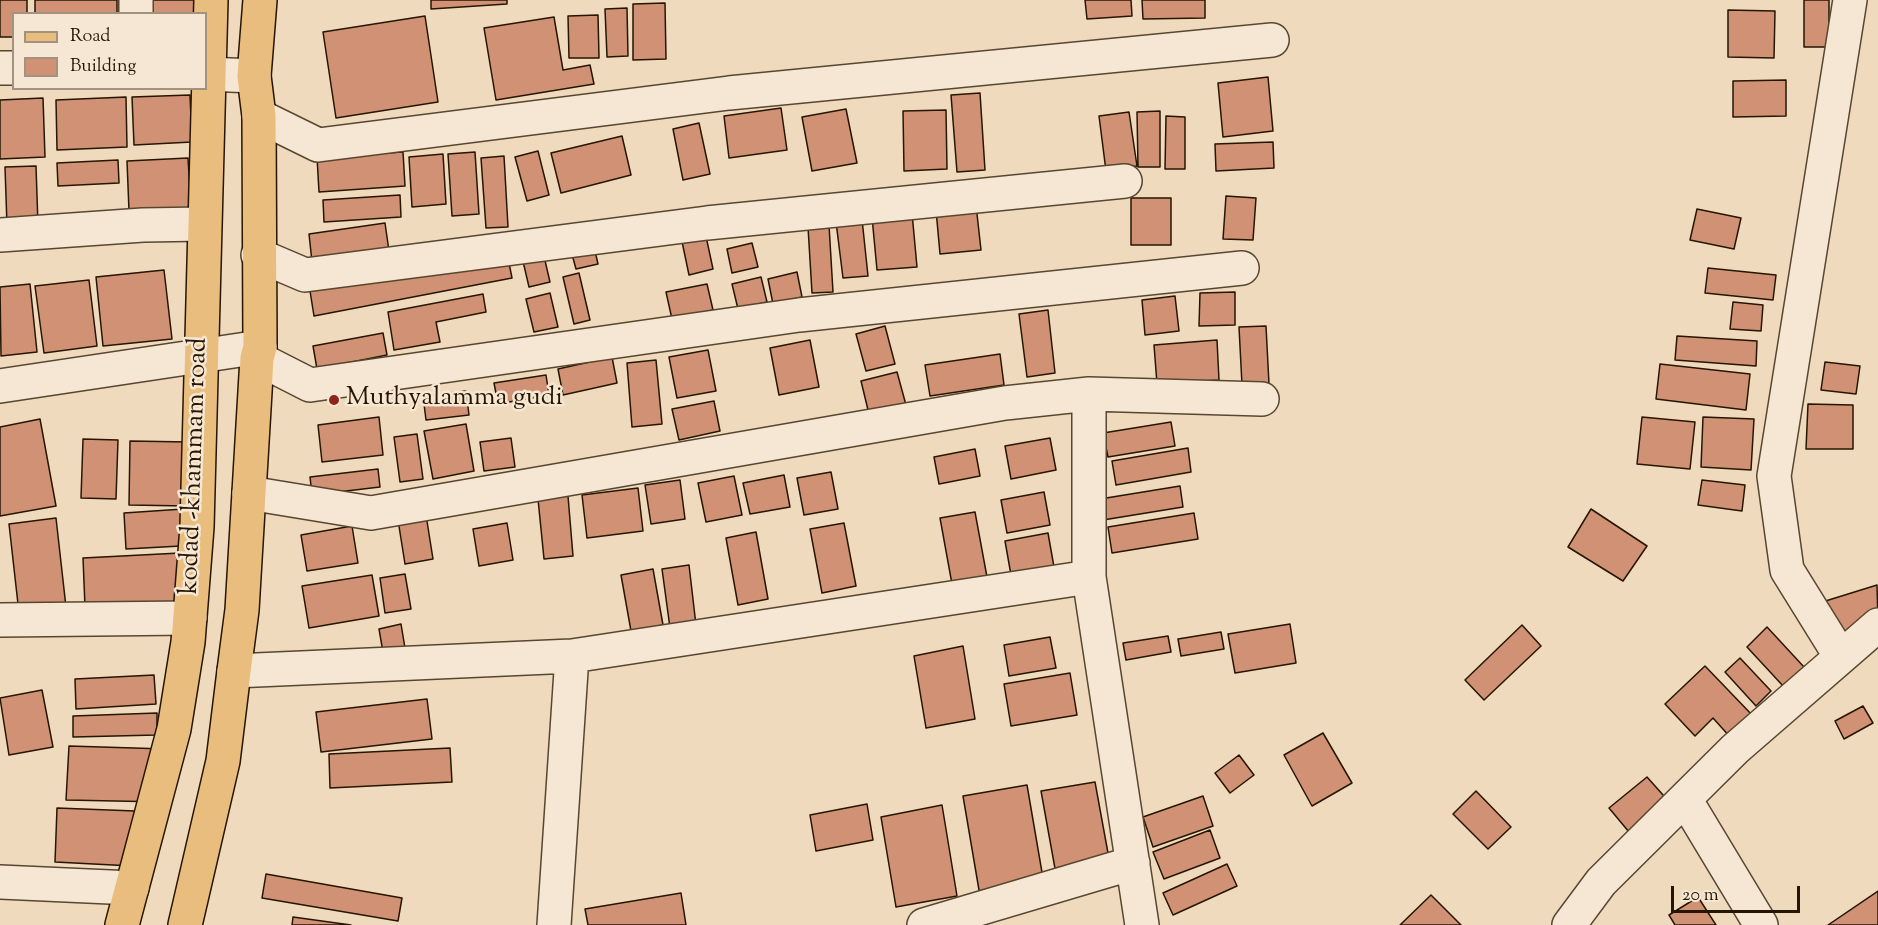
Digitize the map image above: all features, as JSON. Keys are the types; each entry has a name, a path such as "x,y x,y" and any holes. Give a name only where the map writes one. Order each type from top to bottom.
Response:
{"main road":[{"name":"kodad -khammam road","path":"207,59 211,0"},
{"name":"kodad -khammam road","path":"185,925 223,761 242,610 259,352 259,116 254,76 260,0"},
{"name":"kodad -khammam road","path":"122,925 174,729 190,618 197,527 206,90"}],"street":[{"path":"1840,657 1786,570 1774,476 1850,0"},
{"path":"259,116 318,145 729,93 1272,40"},
{"path":"207,74 254,76"},
{"path":"258,255 304,274 707,223 1125,181"},
{"path":"0,235 143,225 204,224"},
{"path":"0,386 200,356 259,352 310,385 799,315 1242,268"},
{"path":"1089,394 1089,578 1142,925"},
{"path":"249,493 370,513 1005,403 1089,394 1262,399"},
{"path":"234,671 572,656 1089,578"},
{"path":"0,620 190,618"},
{"path":"1569,925 1601,882 1736,749 1878,625"},
{"path":"554,925 572,656"},
{"path":"1685,799 1761,925"},
{"path":"924,925 1133,863"},
{"path":"0,882 132,888"}],"building":[{"path":"0,0 27,0 27,12 12,12 12,37 0,37"},
{"path":"35,0 117,0 117,12 35,12"},
{"path":"148,0 204,0 204,12 148,12"},
{"path":"431,0 507,0 507,4 431,9"},
{"path":"1085,0 1131,0 1132,16 1087,19"},
{"path":"1142,0 1205,0 1205,18 1143,19"},
{"path":"1804,0 1829,0 1829,47 1804,47"},
{"path":"665,3 666,59 633,60 633,4"},
{"path":"627,8 628,56 607,57 605,9"},
{"path":"1728,10 1775,11 1774,58 1728,57"},
{"path":"598,15 599,58 569,58 568,16"},
{"path":"425,16 438,102 336,118 323,32"},
{"path":"554,17 563,70 590,65 594,84 496,100 484,28"},
{"path":"1268,77 1273,131 1223,137 1218,83"},
{"path":"1786,80 1786,116 1733,117 1733,81"},
{"path":"980,93 985,170 957,172 951,95"},
{"path":"190,95 192,142 134,145 132,97"},
{"path":"126,97 127,147 57,150 56,100"},
{"path":"43,98 45,157 0,159 0,100"},
{"path":"781,108 787,150 729,158 724,116"},
{"path":"846,109 857,163 812,171 802,117"},
{"path":"946,110 947,169 904,171 903,111"},
{"path":"1160,111 1160,167 1138,167 1137,112"},
{"path":"1129,112 1137,166 1106,171 1099,116"},
{"path":"1166,116 1185,117 1185,169 1165,169"},
{"path":"699,123 710,174 683,180 673,129"},
{"path":"622,136 631,175 561,193 551,153"},
{"path":"1273,142 1274,168 1216,171 1215,144"},
{"path":"538,151 549,195 527,201 515,157"},
{"path":"403,152 405,186 319,192 317,157"},
{"path":"475,152 479,214 452,216 448,154"},
{"path":"443,154 446,204 412,207 409,157"},
{"path":"504,156 508,227 486,228 481,158"},
{"path":"188,158 191,208 129,211 127,161"},
{"path":"118,160 119,183 58,186 57,163"},
{"path":"36,166 38,225 7,226 5,167"},
{"path":"400,195 401,217 324,222 323,200"},
{"path":"1226,196 1256,198 1253,240 1223,239"},
{"path":"1131,198 1171,198 1171,245 1131,245"},
{"path":"976,205 981,250 940,254 936,210"},
{"path":"1697,209 1741,218 1734,249 1690,240"},
{"path":"912,213 917,267 877,270 872,217"},
{"path":"862,219 868,276 843,278 836,222"},
{"path":"385,223 389,251 312,262 309,234"},
{"path":"829,225 833,292 812,293 808,227"},
{"path":"704,227 713,269 689,275 680,232"},
{"path":"593,242 598,264 576,269 570,247"},
{"path":"752,243 758,267 732,273 727,249"},
{"path":"543,252 550,282 529,287 522,257"},
{"path":"507,253 512,278 314,316 310,291"},
{"path":"1708,268 1776,275 1773,300 1705,293"},
{"path":"164,270 172,339 103,346 96,277"},
{"path":"797,272 802,297 773,304 768,279"},
{"path":"579,273 590,320 574,324 563,277"},
{"path":"761,277 767,302 738,309 732,284"},
{"path":"89,280 97,346 44,353 35,286"},
{"path":"30,284 37,352 1,356 0,287"},
{"path":"707,284 713,310 672,319 666,292"},
{"path":"1235,292 1235,325 1199,326 1200,293"},
{"path":"550,293 558,327 534,332 526,299"},
{"path":"483,294 486,312 436,322 440,342 394,350 388,312"},
{"path":"1175,296 1179,331 1145,335 1142,300"},
{"path":"1733,302 1763,305 1761,331 1730,329"},
{"path":"1048,310 1055,373 1027,377 1019,314"},
{"path":"885,326 895,364 866,371 856,334"},
{"path":"1266,326 1269,384 1242,385 1239,327"},
{"path":"383,333 387,355 317,369 313,346"},
{"path":"1677,336 1757,341 1756,366 1675,360"},
{"path":"810,340 819,387 779,395 770,348"},
{"path":"1217,340 1219,380 1157,384 1154,345"},
{"path":"708,350 716,391 677,398 669,357"},
{"path":"1000,354 1004,385 930,396 925,365"},
{"path":"612,357 617,383 563,395 558,369"},
{"path":"656,360 662,424 632,427 627,363"},
{"path":"1825,362 1860,366 1856,394 1821,390"},
{"path":"1660,364 1750,374 1746,410 1656,399"},
{"path":"897,372 906,405 869,414 861,381"},
{"path":"546,375 549,395 498,404 494,383"},
{"path":"466,391 469,415 426,420 423,396"},
{"path":"714,401 720,431 679,440 672,409"},
{"path":"1808,404 1853,405 1853,449 1806,449"},
{"path":"379,417 383,455 322,462 318,425"},
{"path":"1642,417 1695,422 1690,469 1637,464"},
{"path":"1703,417 1754,419 1751,470 1701,467"},
{"path":"40,419 56,506 0,516 0,427"},
{"path":"1171,422 1175,446 1108,457 1103,433"},
{"path":"466,424 474,471 433,479 424,431"},
{"path":"417,434 423,479 400,482 394,437"},
{"path":"511,438 515,467 484,471 480,442"},
{"path":"1050,438 1056,470 1011,479 1005,446"},
{"path":"83,439 118,440 116,499 81,498"},
{"path":"130,441 189,442 187,506 129,505"},
{"path":"1188,448 1191,472 1116,485 1112,461"},
{"path":"975,449 980,476 939,484 934,457"},
{"path":"378,469 380,487 312,495 310,477"},
{"path":"831,472 838,509 804,515 797,478"},
{"path":"784,475 790,507 750,514 743,483"},
{"path":"734,476 742,515 706,522 698,483"},
{"path":"680,480 685,519 651,524 645,485"},
{"path":"1702,480 1745,485 1742,511 1698,505"},
{"path":"1180,486 1183,507 1103,520 1100,499"},
{"path":"638,488 643,531 587,538 582,495"},
{"path":"1044,492 1050,525 1007,533 1001,500"},
{"path":"568,496 573,556 544,559 538,499"},
{"path":"198,508 199,545 126,549 124,513"},
{"path":"1591,509 1647,546 1623,581 1568,547"},
{"path":"975,512 987,577 952,584 940,518"},
{"path":"1194,513 1198,539 1112,553 1108,527"},
{"path":"426,515 433,559 405,564 398,520"},
{"path":"56,518 66,607 19,613 9,524"},
{"path":"507,523 513,560 479,566 473,529"},
{"path":"844,523 856,586 822,593 810,529"},
{"path":"352,526 358,563 307,571 301,535"},
{"path":"756,532 768,599 738,605 726,538"},
{"path":"1048,533 1054,567 1011,575 1005,541"},
{"path":"180,553 182,603 85,607 83,558"},
{"path":"689,565 696,625 670,628 662,569"},
{"path":"653,569 663,625 631,631 621,575"},
{"path":"405,574 411,609 385,613 380,578"},
{"path":"372,575 379,616 309,628 302,586"},
{"path":"1877,585 1878,622 1830,638 1819,603"},
{"path":"401,624 406,654 384,658 379,629"},
{"path":"1290,624 1296,663 1235,673 1228,634"},
{"path":"1522,625 1541,646 1484,700 1465,680"},
{"path":"1767,627 1804,667 1784,687 1747,647"},
{"path":"1221,632 1224,649 1181,656 1178,639"},
{"path":"1168,636 1171,652 1126,660 1123,643"},
{"path":"1050,637 1056,668 1009,676 1004,645"},
{"path":"963,646 975,719 926,728 914,656"},
{"path":"1740,658 1771,691 1756,706 1725,672"},
{"path":"1705,666 1754,717 1731,738 1713,718 1695,736 1665,704"},
{"path":"1070,673 1077,715 1011,726 1004,684"},
{"path":"154,675 156,704 76,709 75,679"},
{"path":"42,690 53,747 9,755 0,698"},
{"path":"427,699 432,739 321,752 316,712"},
{"path":"1863,706 1873,723 1844,739 1835,721"},
{"path":"157,713 157,735 73,737 73,716"},
{"path":"1323,733 1352,783 1312,806 1284,755"},
{"path":"69,746 166,749 164,802 66,800"},
{"path":"450,748 452,782 330,788 329,754"},
{"path":"1239,755 1254,775 1230,793 1215,773"},
{"path":"1647,777 1672,805 1634,838 1609,808"},
{"path":"1095,782 1110,864 1056,874 1041,791"},
{"path":"1027,785 1044,884 980,896 963,796"},
{"path":"1476,791 1511,827 1488,849 1453,814"},
{"path":"1203,796 1213,826 1153,847 1143,817"},
{"path":"867,804 873,840 816,851 810,815"},
{"path":"942,805 957,896 896,907 881,817"},
{"path":"57,808 135,811 132,866 55,862"},
{"path":"1210,830 1220,858 1164,879 1153,852"},
{"path":"1227,864 1237,886 1173,915 1163,893"},
{"path":"266,874 402,898 398,921 262,898"},
{"path":"1878,891 1878,925 1828,925"},
{"path":"681,893 686,925 588,925 585,909"},
{"path":"1431,895 1461,925 1400,925"},
{"path":"1698,897 1716,925 1675,925 1669,915"},
{"path":"293,917 351,925 292,925"}],"place":[{"name":"Muthyalamma gudi","path":"334,400"}]}
